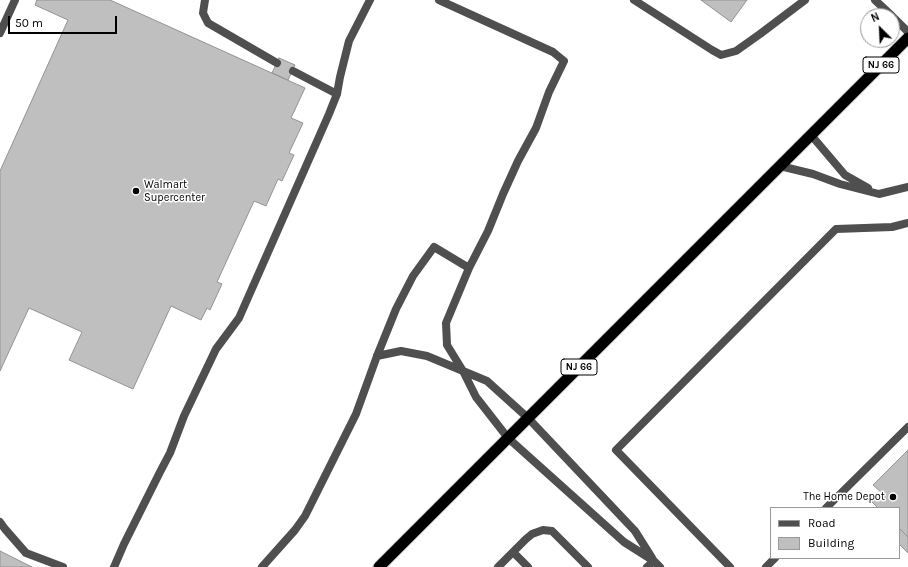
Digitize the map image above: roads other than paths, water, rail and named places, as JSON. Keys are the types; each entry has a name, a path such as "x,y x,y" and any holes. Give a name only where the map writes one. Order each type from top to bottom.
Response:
{"highway":[{"name":"NJ 66","path":"379,567 908,38"}],"street":[{"path":"0,33 15,0"},
{"path":"205,0 203,13 208,22 277,63"},
{"path":"114,567 170,453 184,416 216,348 239,318 337,94 350,41 370,0"},
{"path":"439,0 553,52 564,62 549,92 536,128 518,161 488,231 469,268 446,323 447,345 476,397 508,438 624,542 654,561"},
{"path":"634,0 722,55 736,51 804,0"},
{"path":"875,0 884,8"},
{"path":"900,24 908,32"},
{"path":"293,71 337,94"},
{"path":"811,135 845,175 879,194"},
{"path":"780,166 813,174 840,184 879,194 908,187"},
{"path":"730,567 616,450 836,230 844,228 892,227 908,222"},
{"path":"262,567 295,530 305,516 356,414 396,309 413,276 434,247 469,268"},
{"path":"377,356 401,351 427,356 487,381 528,418 635,532 654,561 660,567"},
{"path":"827,507 908,428"},
{"path":"0,522 26,553 63,567"},
{"path":"498,567 532,534 543,530 552,531 588,567"},
{"path":"513,552 528,567"},
{"path":"766,567 774,559"},
{"path":"647,567 654,561"}],"place":[{"name":"Walmart Supercenter","path":"136,191"},
{"name":"The Home Depot","path":"893,497"}]}
